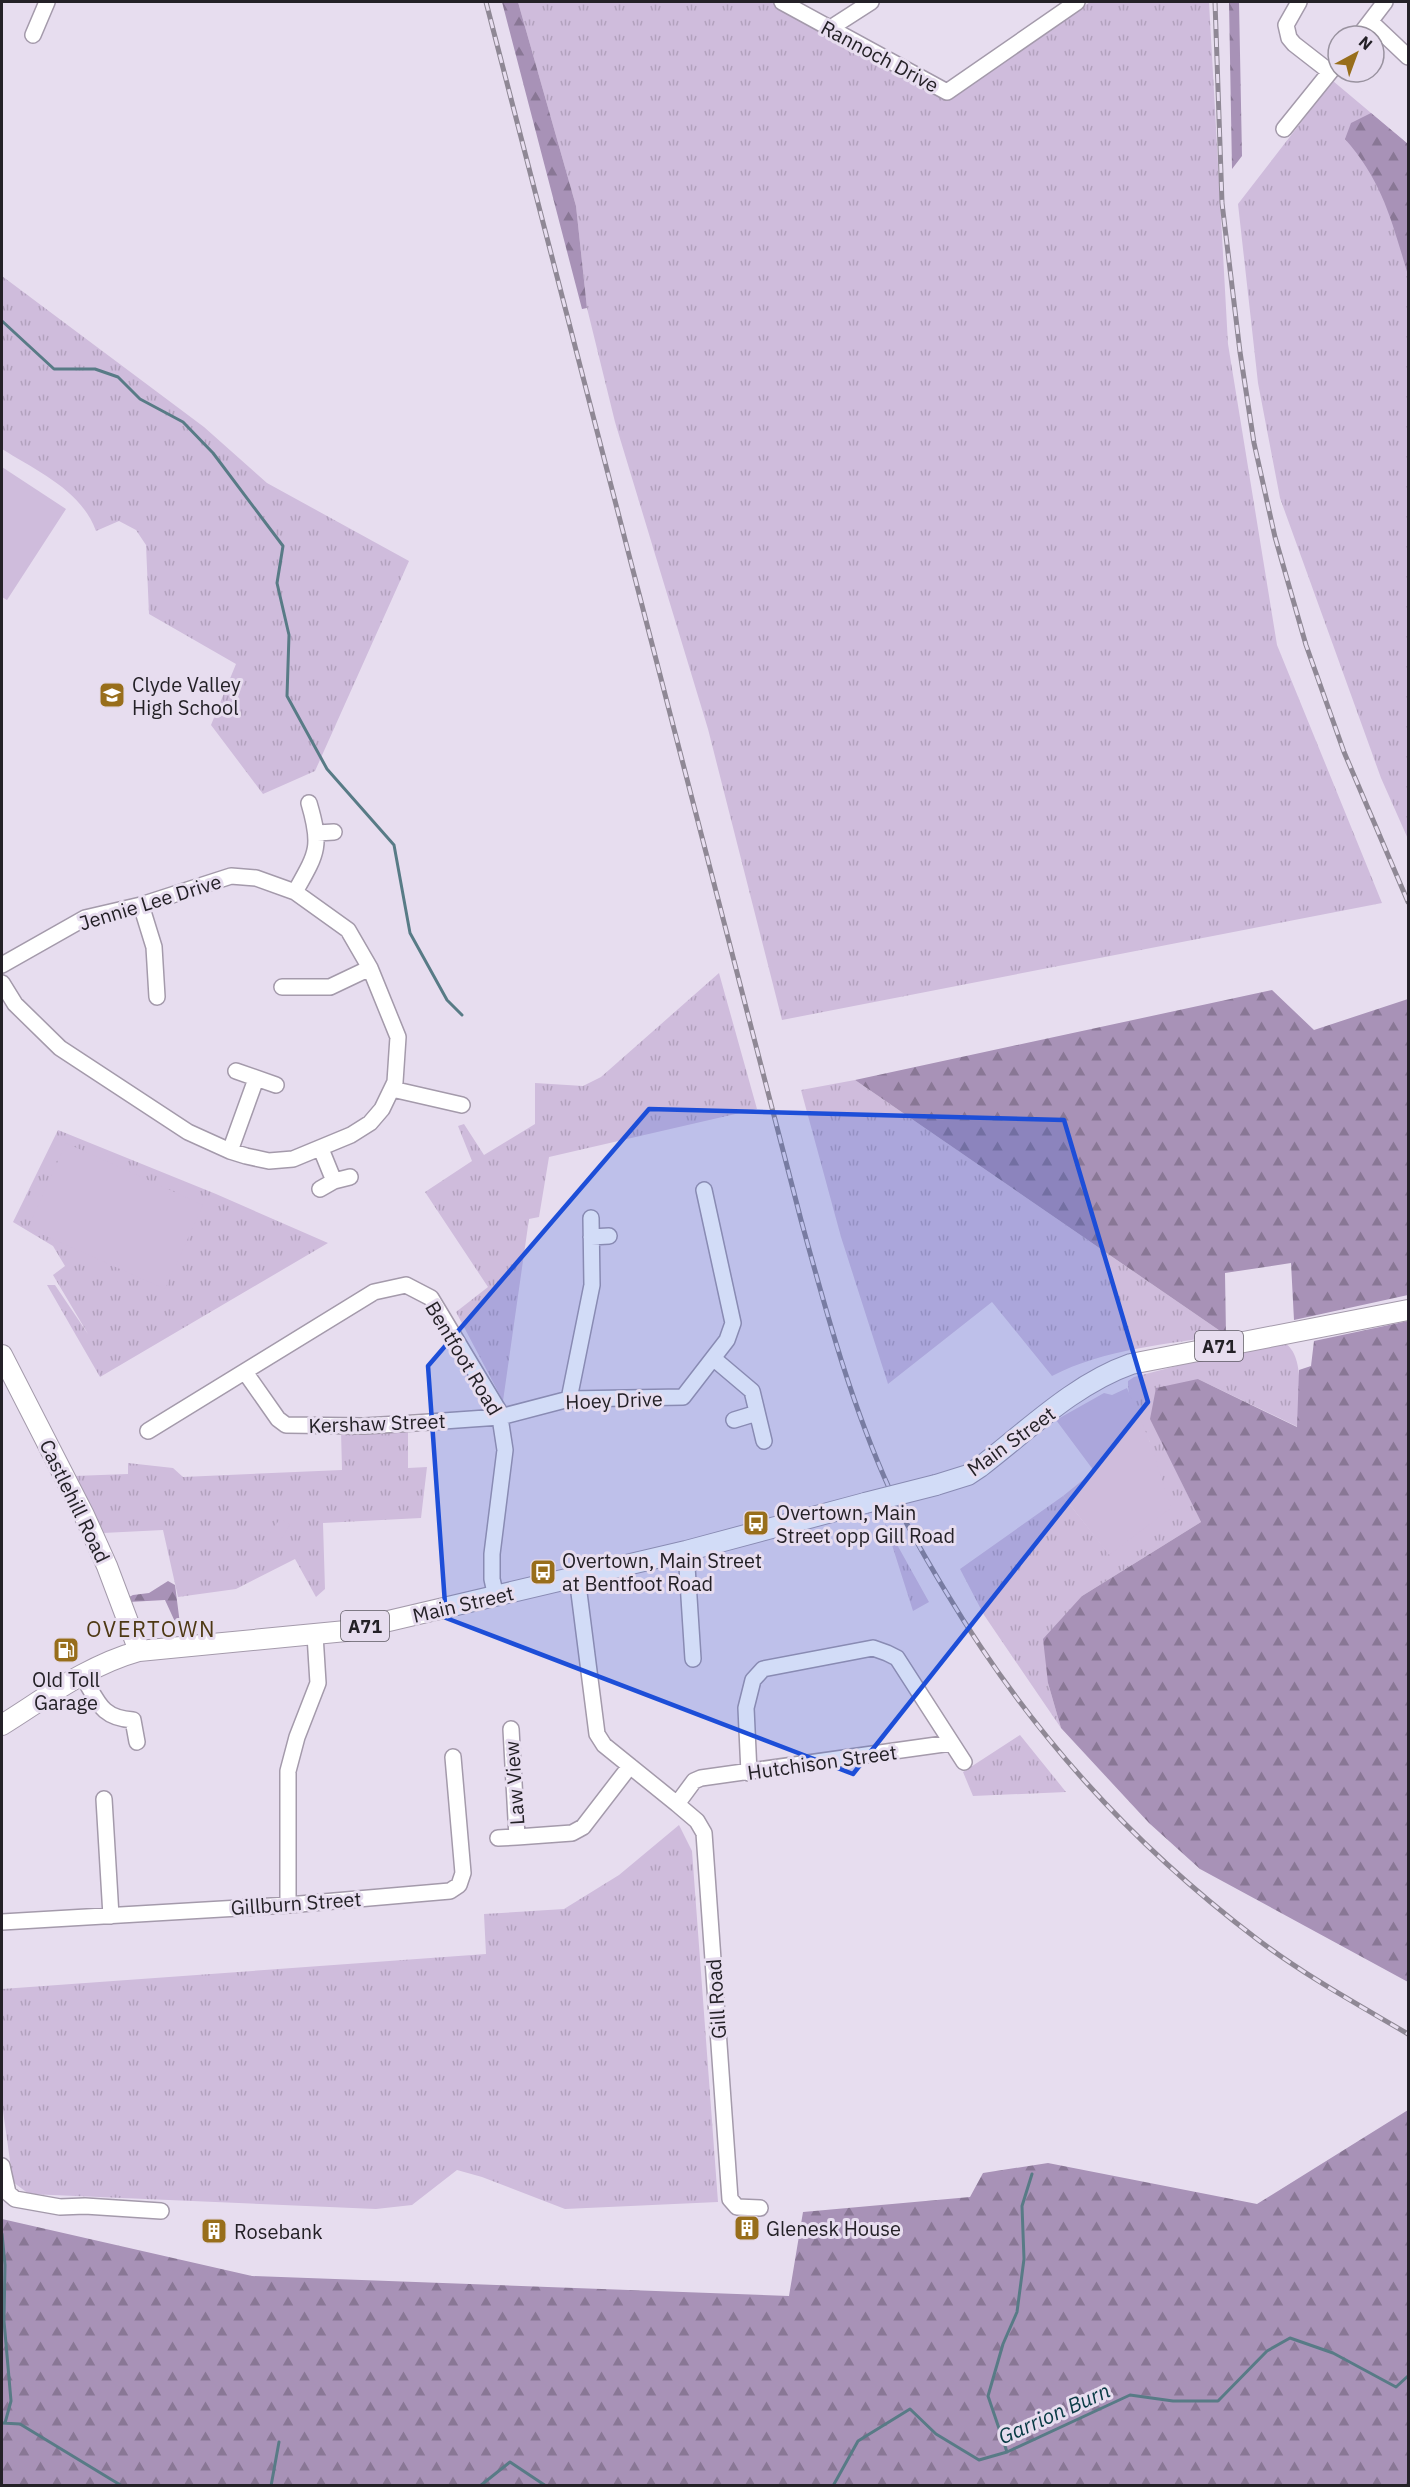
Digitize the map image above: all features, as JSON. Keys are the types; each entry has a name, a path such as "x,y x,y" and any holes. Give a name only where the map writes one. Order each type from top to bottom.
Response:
{"main road":[{"name":"Main Street","path":"2,1725 52,1691 110,1659 139,1651 346,1631 686,1551 936,1485 968,1475 1069,1398 1114,1370 1131,1364 1408,1310"},
{"name":"Castlehill Road","path":"2,1355 98,1546 139,1651"}],"street":[{"path":"33,35 47,2"},
{"name":"Rannoch Drive","path":"782,2 947,92 1077,2"},
{"path":"829,29 871,2"},
{"path":"1299,2 1286,26 1289,38 1326,62"},
{"path":"1385,2 1371,22 1408,57"},
{"path":"1284,129 1326,77"},
{"path":"295,892 314,859 317,833 309,803"},
{"path":"317,833 334,832"},
{"name":"Jennie Lee Drive","path":"2,965 85,918 141,905 231,876 256,878 295,892 348,930 370,968 398,1037 393,1089 382,1109 370,1123 321,1149 293,1159 269,1161 230,1151 188,1132 60,1048 15,1004 2,983"},
{"path":"141,905 153,947 157,997"},
{"path":"282,987 330,987 370,968"},
{"path":"236,1071 276,1085"},
{"path":"230,1151 256,1079"},
{"path":"393,1089 462,1105"},
{"path":"321,1149 334,1181"},
{"path":"320,1189 334,1181 351,1177"},
{"name":"Hoey Drive","path":"500,1417 569,1399 683,1397 727,1340 733,1323 704,1190"},
{"path":"569,1399 592,1285 591,1218"},
{"path":"591,1238 609,1236"},
{"name":"Bentfoot Road","path":"148,1431 374,1292 406,1285 431,1298 499,1411 505,1450 492,1554 492,1579 496,1597"},
{"path":"713,1358 752,1391 764,1442"},
{"name":"Kershaw Street","path":"245,1372 278,1419 286,1425 364,1426 500,1417"},
{"path":"734,1420 758,1413"},
{"path":"686,1551 693,1659"},
{"name":"Gill Road","path":"577,1577 597,1734 604,1745 698,1821 704,1833 730,2199 737,2207 760,2208"},
{"path":"288,1905 288,1771 297,1737 318,1683 315,1635"},
{"path":"749,1773 746,1708 753,1680 763,1670 873,1648 897,1658 964,1762"},
{"path":"82,1675 105,1713 116,1719 133,1720 137,1742"},
{"name":"Law View","path":"511,1729 518,1837"},
{"name":"Hutchison Street","path":"677,1804 693,1781 701,1778 951,1743"},
{"name":"Gillburn Street","path":"2,1922 288,1905 450,1891 459,1885 463,1873 453,1757"},
{"name":"Law View","path":"498,1838 572,1833 583,1827 630,1766"},
{"path":"104,1799 111,1916"},
{"path":"2,2166 8,2193 15,2199 60,2207 85,2206 160,2211"}],"highlighted area":[{"path":"649,1109 1064,1120 1148,1402 853,1774 446,1618 428,1366"}],"green space":[{"path":"502,2 518,2 576,206 587,308 582,309"},
{"path":"518,2 772,2 790,15 946,101 1090,2 1209,2 1228,344 1277,645 1382,903 782,1020 708,729 615,422 587,308 576,206"},
{"path":"1229,2 1239,2 1242,156 1232,169"},
{"path":"1331,84 1337,84 1408,144 1408,839 1381,778 1280,498 1258,383 1238,204"},
{"path":"1371,113 1408,144 1408,275 1385,203 1369,171 1345,139 1351,123"},
{"path":"2,276 204,427 267,483 409,561 315,771 263,794 211,725 236,664 149,614 146,545 136,530 119,521 96,531 80,504 69,493 2,449"},
{"path":"2,467 66,509 7,600 2,597"},
{"path":"719,973 757,1109 549,1157 539,1217 529,1219 503,1401 456,1312 488,1287 425,1192 472,1161 458,1126 464,1124 484,1155 535,1124 535,1083 583,1086 601,1077"},
{"path":"1272,990 1314,1030 1408,999 1408,1295 1294,1320 1291,1263 1225,1273 1226,1335 855,1080"},
{"path":"855,1080 1226,1335 1159,1345 1093,1359 1052,1376 992,1302 888,1384 841,1237 801,1090"},
{"path":"58,1130 216,1194 328,1243 100,1377 47,1285 55,1285 88,1334 53,1275 65,1266 53,1246 13,1222"},
{"path":"66,1143 203,1205 165,1289 28,1228"},
{"path":"1408,1321 1408,1982 1200,1869 1149,1823 1061,1728 1048,1683 1043,1639 1082,1596 1201,1522 1150,1419 1156,1388 1198,1379 1297,1427 1299,1370 1311,1366 1314,1341"},
{"path":"1286,1344 1292,1351 1299,1371 1298,1427 1198,1379 1151,1419 1201,1522 1082,1596 1048,1683 1061,1728 984,1615 960,1569 1063,1496 1109,1554 1150,1442 1132,1404 1128,1381 1134,1377 1196,1361"},
{"path":"1127,1388 1150,1442 1171,1508 1109,1555 1063,1496 1094,1471 1056,1420 1104,1393 1112,1395"},
{"path":"408,1430 408,1468 427,1467 421,1518 323,1523 325,1589 316,1597 295,1559 236,1589 178,1597 163,1530 103,1533 74,1476 128,1474 128,1463 173,1468 183,1477 342,1470 341,1431"},
{"path":"280,1519 290,1525 271,1554 260,1547"},
{"path":"885,1523 929,1602 913,1611"},
{"path":"168,1581 175,1585 180,1624 176,1624 165,1600 129,1602 127,1598 149,1593"},
{"path":"1020,1735 1066,1792 973,1796 963,1772"},
{"path":"679,1825 692,1851 718,2202 565,2209 482,2177 457,2170 412,2205 376,2209 29,2194 13,2182 2,2104 2,1989 486,1954 484,1914 564,1909 619,1875"},
{"path":"1408,2110 1408,2485 2,2485 2,2219 252,2276 789,2296 803,2212 970,2197 983,2173 1048,2163 1257,2204"}],"waterway":[{"path":"2,321 54,369 95,369 118,377 140,399 183,422 213,453 283,546 277,583 289,635 287,696 327,769 394,845 410,933 447,1000 462,1015"},
{"path":"1007,2452 988,2396 1003,2344 1017,2312 1024,2259 1022,2206 1032,2174"},
{"path":"2,2234 5,2265 4,2321 11,2401 5,2423"},
{"name":"Garrion Burn","path":"833,2486 858,2441 910,2409 936,2434 979,2460 1007,2452 1130,2395 1173,2401 1218,2401 1267,2351 1290,2338 1333,2353 1396,2387 1408,2376"},
{"name":"Garrion Burn","path":"2,2423 20,2424 122,2486"},
{"path":"271,2486 279,2442"},
{"name":"Garrion Burn","path":"480,2486 510,2462 546,2486"}],"railway":[{"path":"486,2 801,1220 851,1391 890,1490 946,1592 1011,1690 1084,1780 1124,1823 1210,1902 1257,1939 1312,1977 1408,2034"},
{"path":"1215,2 1222,203 1240,352 1254,443 1275,537 1306,645 1344,752 1408,902"}],"place":[{"name":"Clyde Valley High School","path":"112,695"},
{"name":"Overtown, Main Street opp Gill Road","path":"756,1523"},
{"name":"Overtown, Main Street at Bentfoot Road","path":"543,1572"},
{"name":"Old Toll Garage","path":"66,1650"},
{"name":"Glenesk House","path":"747,2228"},
{"name":"Rosebank","path":"214,2231"}],"district":[{"name":"OVERTOWN","path":"151,1628"}]}
